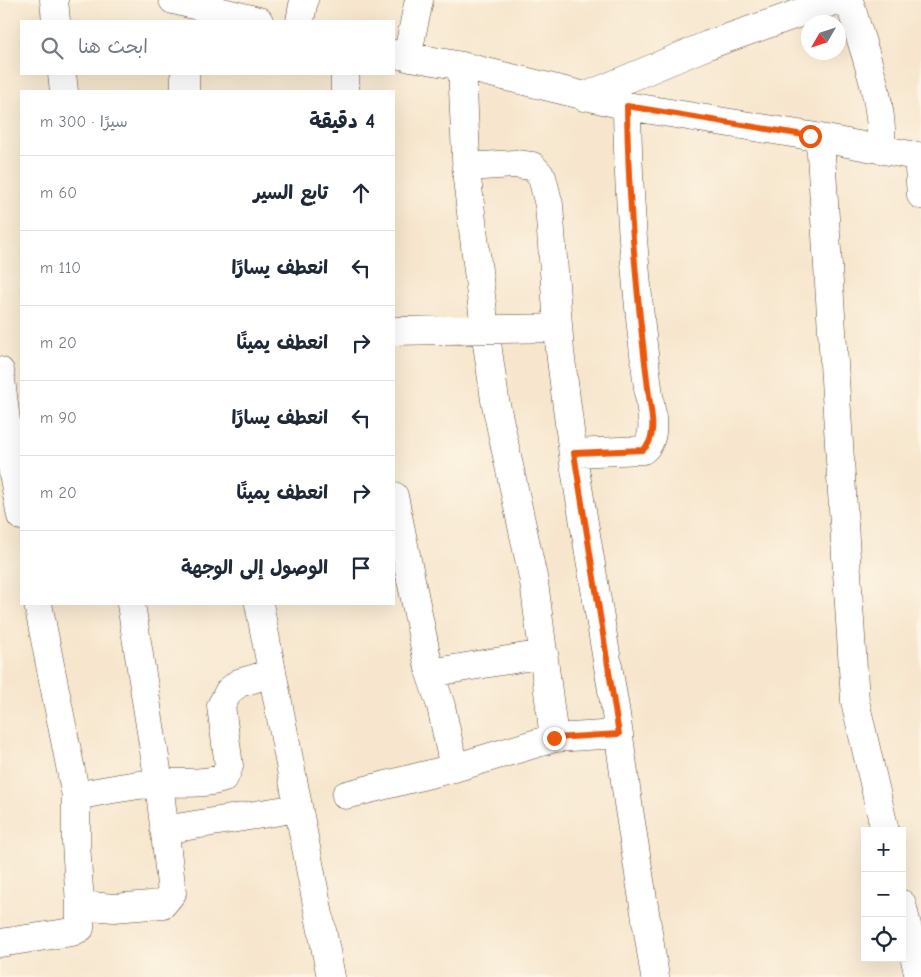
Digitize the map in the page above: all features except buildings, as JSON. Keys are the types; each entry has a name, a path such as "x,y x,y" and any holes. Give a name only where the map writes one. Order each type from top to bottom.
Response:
{"street":[{"path":"54,0 56,20"},
{"path":"300,20 304,0"},
{"path":"419,0 401,55 462,66 627,106 919,156 921,195"},
{"path":"584,97 708,45 837,0"},
{"path":"849,0 876,95 882,130 881,148"},
{"path":"182,8 220,6 256,20"},
{"path":"462,66 466,167 485,328 495,400 534,582 554,738"},
{"path":"62,75 64,90"},
{"path":"185,75 185,90"},
{"path":"345,75 345,90"},
{"path":"574,453 643,450 651,441 652,432 636,286 628,162 627,106"},
{"path":"820,138 855,701 884,827"},
{"path":"466,167 532,166 542,177 550,205 558,328 574,453 619,734 629,812 655,977"},
{"path":"395,331 558,328"},
{"path":"0,371 11,462 20,511"},
{"path":"395,501 430,673 441,706 454,768"},
{"path":"0,943 72,932 80,928 76,796 38,605"},
{"path":"80,905 114,908 163,904 172,893 159,783 131,605"},
{"path":"259,605 331,977"},
{"path":"430,673 544,654"},
{"path":"76,796 127,786 212,782 224,778 230,766 221,706 229,691 239,683 272,674"},
{"path":"346,795 454,768 554,738 619,734"},
{"path":"164,830 298,808"},
{"path":"905,917 919,977"}],"route":[{"path":"554,738 619,734 594,573 574,463 574,453 643,450 651,441 651,408 638,306 628,162 627,106 810,136"}]}
